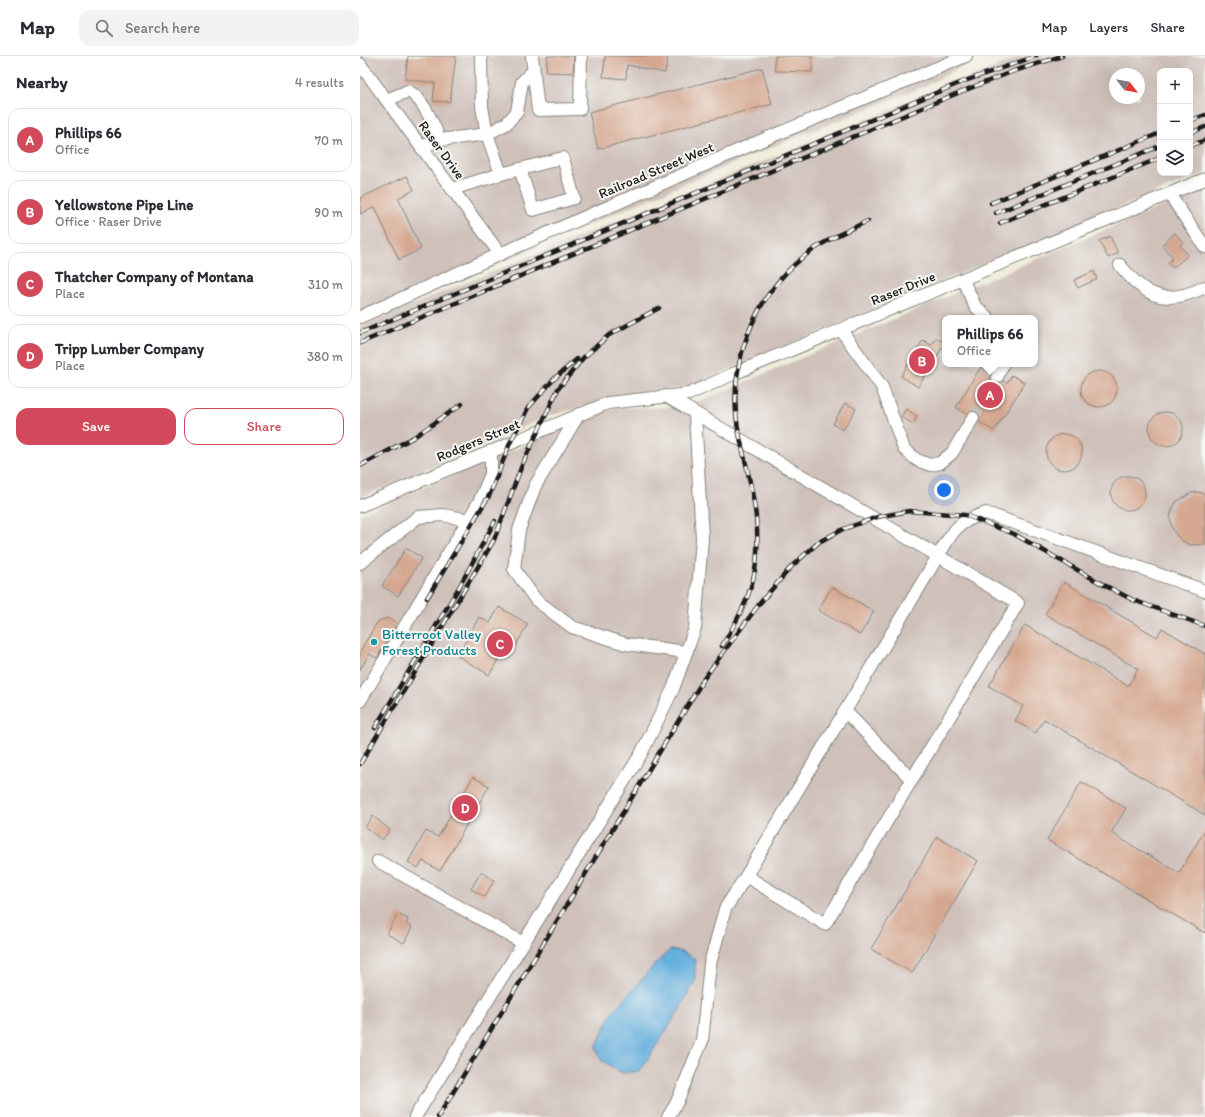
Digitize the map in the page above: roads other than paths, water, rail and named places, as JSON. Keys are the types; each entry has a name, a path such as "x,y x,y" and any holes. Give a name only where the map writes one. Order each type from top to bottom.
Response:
{"street":[{"path":"481,56 482,107 487,134 501,174"},
{"path":"532,56 538,110 580,109 581,56"},
{"name":"Railroad Street West","path":"360,317 500,254 753,144 966,56"},
{"name":"Raser Drive","path":"360,64 500,254"},
{"path":"421,147 440,140 487,134 506,124 517,112 522,82 533,71"},
{"path":"386,100 408,91 416,95 434,125 440,140"},
{"path":"452,188 501,174 520,169 563,158 574,198 533,210 520,169"},
{"name":"Raser Drive","path":"608,402 690,394 841,330 1170,195 1205,179"},
{"path":"1170,195 1205,247"},
{"path":"1120,265 1133,282 1151,294 1170,298 1194,292 1205,286"},
{"path":"963,280 974,306 984,315"},
{"path":"841,330 882,387 904,449 917,460 930,465 940,463 952,453 973,418"},
{"path":"997,377 1002,367"},
{"path":"666,396 1018,603 826,924 746,876"},
{"name":"Rodgers Street","path":"360,506 608,402"},
{"path":"579,414 535,486 519,530 514,569 536,600 572,627 626,644 686,652"},
{"path":"415,1117 641,754 673,689 695,628 702,538 695,414"},
{"path":"360,700 479,502 491,474 491,451"},
{"path":"668,1117 677,1102 702,1041 710,964 725,909 956,527 968,518 986,513 1205,591"},
{"path":"360,563 418,516 443,515 468,520"},
{"path":"845,711 912,780"},
{"path":"378,860 523,944"}],"water":[{"path":"670,950 683,952 695,959 695,981 677,1014 640,1071 622,1073 601,1060 596,1047 612,1013 656,963"}],"tunnel":[{"path":"973,418 997,377"}],"railway":[{"path":"360,333 962,82 1036,56"},
{"path":"360,343 958,93 1014,71 1062,56"},
{"path":"1193,120 1205,115"},
{"path":"1193,132 1205,127"},
{"path":"991,203 1157,134"},
{"path":"1193,145 1205,140"},
{"path":"996,213 1157,147"},
{"path":"1000,223 1157,159"},
{"path":"722,646 737,620 749,594 757,557 757,523 736,412 736,386 740,360 748,335 759,311 773,289 790,269 810,252 824,243 868,221"},
{"path":"360,764 494,540 522,465 558,389 583,358 609,335 659,308"},
{"path":"427,598 490,494 510,443 528,408 554,379 577,359"},
{"path":"360,466 414,437 462,404"},
{"path":"438,1117 705,677 760,603 792,566 819,542 841,530 877,517 909,511 965,515 1014,534 1133,600 1205,626"},
{"path":"375,728 458,589 495,521"}],"place":[{"name":"Yellowstone Pipe Line","path":"922,361"},
{"name":"Phillips 66","path":"990,395"},
{"name":"Bitterroot Valley Forest Products","path":"374,642"},
{"name":"Thatcher Company of Montana","path":"500,644"},
{"name":"Tripp Lumber Company","path":"465,808"}]}
